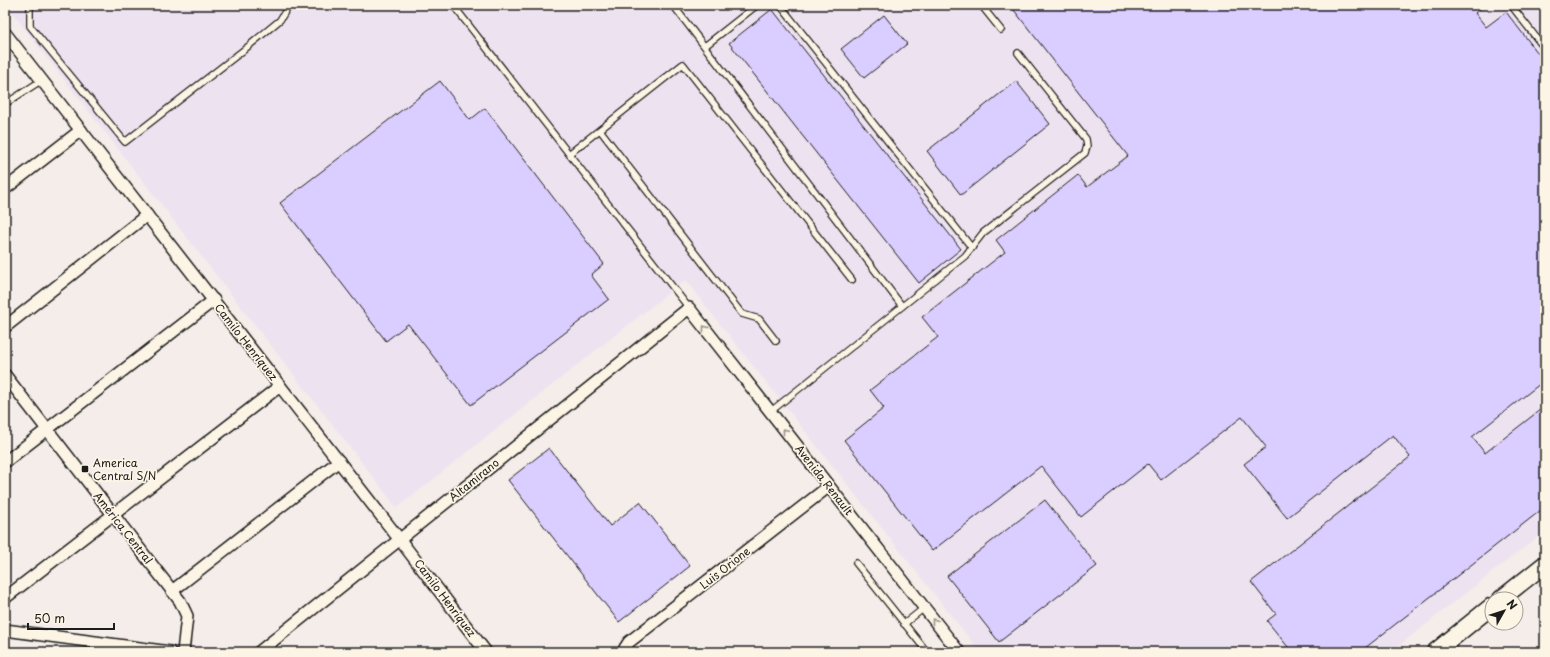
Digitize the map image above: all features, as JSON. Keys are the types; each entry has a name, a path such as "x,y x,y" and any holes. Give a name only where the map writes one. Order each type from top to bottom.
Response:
{"street":[{"name":"Camilo Henríquez","path":"5,33 214,300 486,652"},
{"path":"5,189 81,130"},
{"path":"5,327 147,216"},
{"path":"5,462 214,300"},
{"name":"Avenida Renault","path":"690,308 958,652"},
{"name":"Altamirano","path":"259,652 690,308"},
{"name":"América Central","path":"5,375 180,601 187,616 183,652"},
{"path":"5,598 280,386"},
{"path":"172,591 339,461"},
{"name":"Luis Orione","path":"624,652 629,642 828,487"},
{"path":"1511,591 1545,564"},
{"path":"1434,652 1484,612"},
{"path":"5,630 170,652"}],"lane":[{"path":"30,5 30,26 124,142 245,49 280,20 289,5"},
{"path":"453,5 690,308"},
{"path":"673,5 902,306"},
{"path":"705,46 757,5"},
{"path":"780,5 972,248"},
{"path":"981,5 1001,30"},
{"path":"1511,5 1545,49"},
{"path":"770,412 965,256 983,233 1085,153 1088,146 1086,139 1018,53"},
{"path":"569,154 683,64 852,280"},
{"path":"5,104 42,80"},
{"path":"600,130 742,314 759,320 776,341"},
{"path":"856,563 927,652"},
{"path":"904,624 924,608"}],"shaded area":[{"path":"6,5 1545,5 1545,531 1391,652 980,652 685,280 397,508"}],"building":[{"path":"1010,5 1485,5 1475,13 1486,27 1506,12 1545,62 1545,380 1472,437 1485,453 1545,406 1545,507 1360,652 1292,652 1267,621 1276,614 1251,582 1410,457 1393,435 1287,518 1244,464 1266,447 1242,417 1161,480 1148,464 1081,517 1041,466 932,551 844,440 884,408 870,390 938,337 922,317 1005,252 996,240 1078,175 1087,187 1128,156"},
{"path":"772,9 961,249 919,283 729,43"},
{"path":"884,15 907,44 864,78 841,49"},
{"path":"440,81 470,120 485,108 604,264 591,275 609,299 471,405 408,324 386,341 280,203"},
{"path":"1016,81 1050,124 961,195 927,151"},
{"path":"549,448 610,526 640,502 690,566 619,622 508,480"},
{"path":"1045,500 1097,566 999,642 947,576"}],"place":[{"name":"America Central S/N","path":"85,469"}]}
